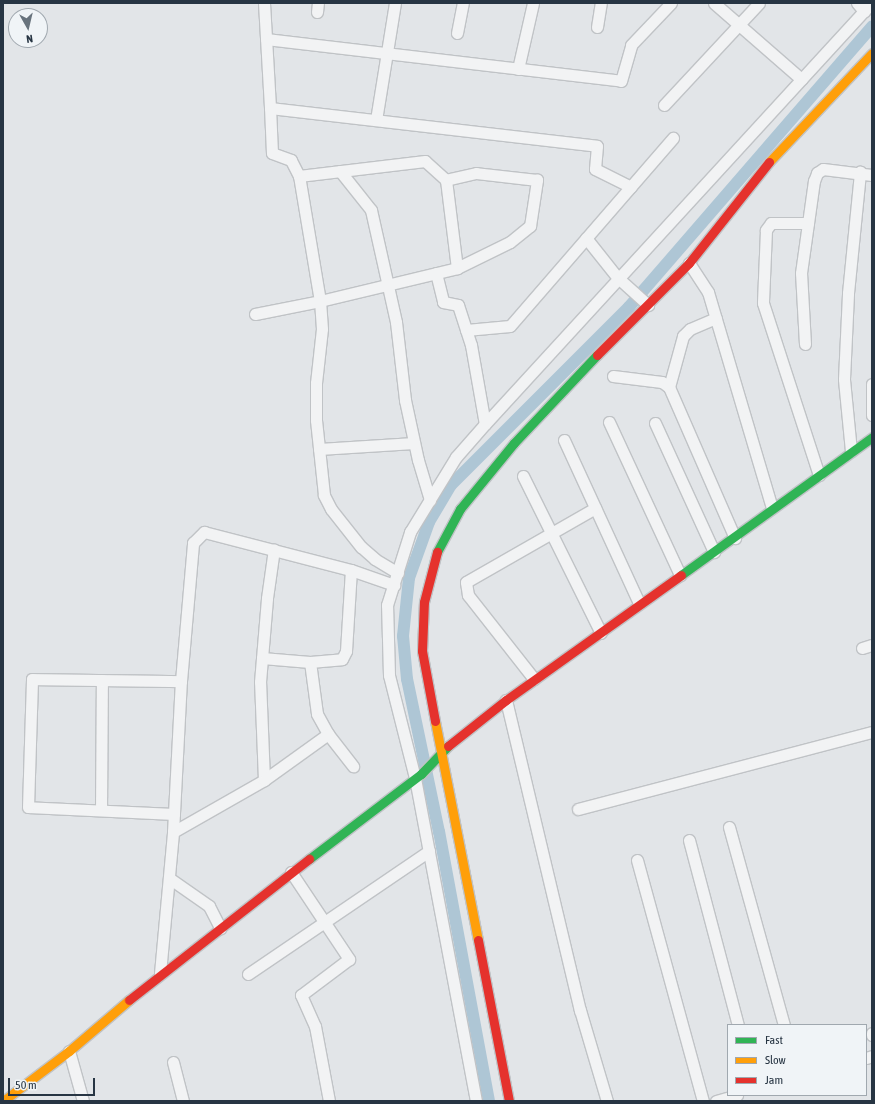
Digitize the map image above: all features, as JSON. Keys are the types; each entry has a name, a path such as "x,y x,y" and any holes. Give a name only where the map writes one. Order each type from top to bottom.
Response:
{"street":[{"path":"264,3 272,153 291,160 299,176 320,301 322,329 316,383 319,449 324,495 331,509 361,547 375,559 398,573"},
{"path":"376,120 385,53 395,3"},
{"path":"456,33 463,3"},
{"path":"518,69 533,3"},
{"path":"597,27 601,3"},
{"path":"266,39 620,81 631,45 671,3"},
{"path":"714,3 801,79"},
{"path":"664,105 759,3"},
{"path":"476,1101 466,1036 428,851 418,776 390,675 388,605 410,532 456,457 617,277 801,79 864,6"},
{"path":"509,1101 422,651 424,602 438,553 460,509 514,443 645,302 689,263 779,149 872,53"},
{"path":"270,108 597,146 595,169 631,187"},
{"path":"466,330 510,326 673,138"},
{"path":"299,176 425,161 446,180 457,268"},
{"path":"805,344 801,288 808,223 817,173 823,169 860,172 872,175"},
{"path":"340,171 372,210 389,283 405,400 414,443 430,500"},
{"path":"851,451 844,379 848,293 860,172"},
{"path":"255,314 320,301 389,283 457,268 510,242 530,226 537,180 476,173 446,180"},
{"path":"808,223 771,223 766,230 762,303 819,475"},
{"path":"586,238 617,277 645,302"},
{"path":"689,263 706,288 772,508"},
{"path":"436,273 443,302 458,305 466,330 485,424"},
{"path":"669,387 683,336 690,329 716,318"},
{"path":"614,376 662,382 669,387 735,538"},
{"path":"872,384 872,415"},
{"path":"609,422 680,575"},
{"path":"655,423 714,552"},
{"path":"3,1100 69,1051 218,923 291,872 418,776 436,759 442,751 506,700 601,633 639,604 735,538 772,508 872,437"},
{"path":"564,440 639,604"},
{"path":"319,449 414,443"},
{"path":"523,476 601,633"},
{"path":"534,679 465,588 470,578 595,508"},
{"path":"160,973 173,832 181,681 193,543 204,532 351,570 394,585"},
{"path":"264,780 260,682 267,598 274,549"},
{"path":"262,658 310,662 342,659 346,651 351,570"},
{"path":"310,662 314,704 328,734 353,766"},
{"path":"174,814 28,807 32,679 181,681"},
{"path":"101,810 102,680"},
{"path":"506,700 580,1010 607,1101"},
{"path":"578,809 872,732"},
{"path":"173,832 264,780 328,734"},
{"path":"729,827 784,1024"},
{"path":"689,840 738,1024"},
{"path":"248,974 428,851"},
{"path":"637,860 703,1101"},
{"path":"291,872 349,959 301,995 320,1046 329,1101"},
{"path":"169,878 209,906 218,923"},
{"path":"69,1051 83,1101"},
{"path":"173,1062 183,1101"},
{"path":"716,1101 734,1096"}],"waterway":[{"path":"489,1101 439,832 407,679 403,636 409,578 429,522 451,485 629,307 872,26"}],"traffic: fast":[{"path":"437,552 460,509 514,443 597,355"},
{"path":"681,575 872,437"},
{"path":"309,859 421,774 448,746"}],"traffic: slow":[{"path":"769,162 872,53"},
{"path":"435,721 478,940"},
{"path":"3,1101 69,1051 129,1000"}],"traffic: jam":[{"path":"597,355 689,263 769,162"},
{"path":"435,721 422,651 424,602 437,552"},
{"path":"448,746 506,700 681,575"},
{"path":"129,1000 309,859"},
{"path":"478,940 509,1101"}]}
